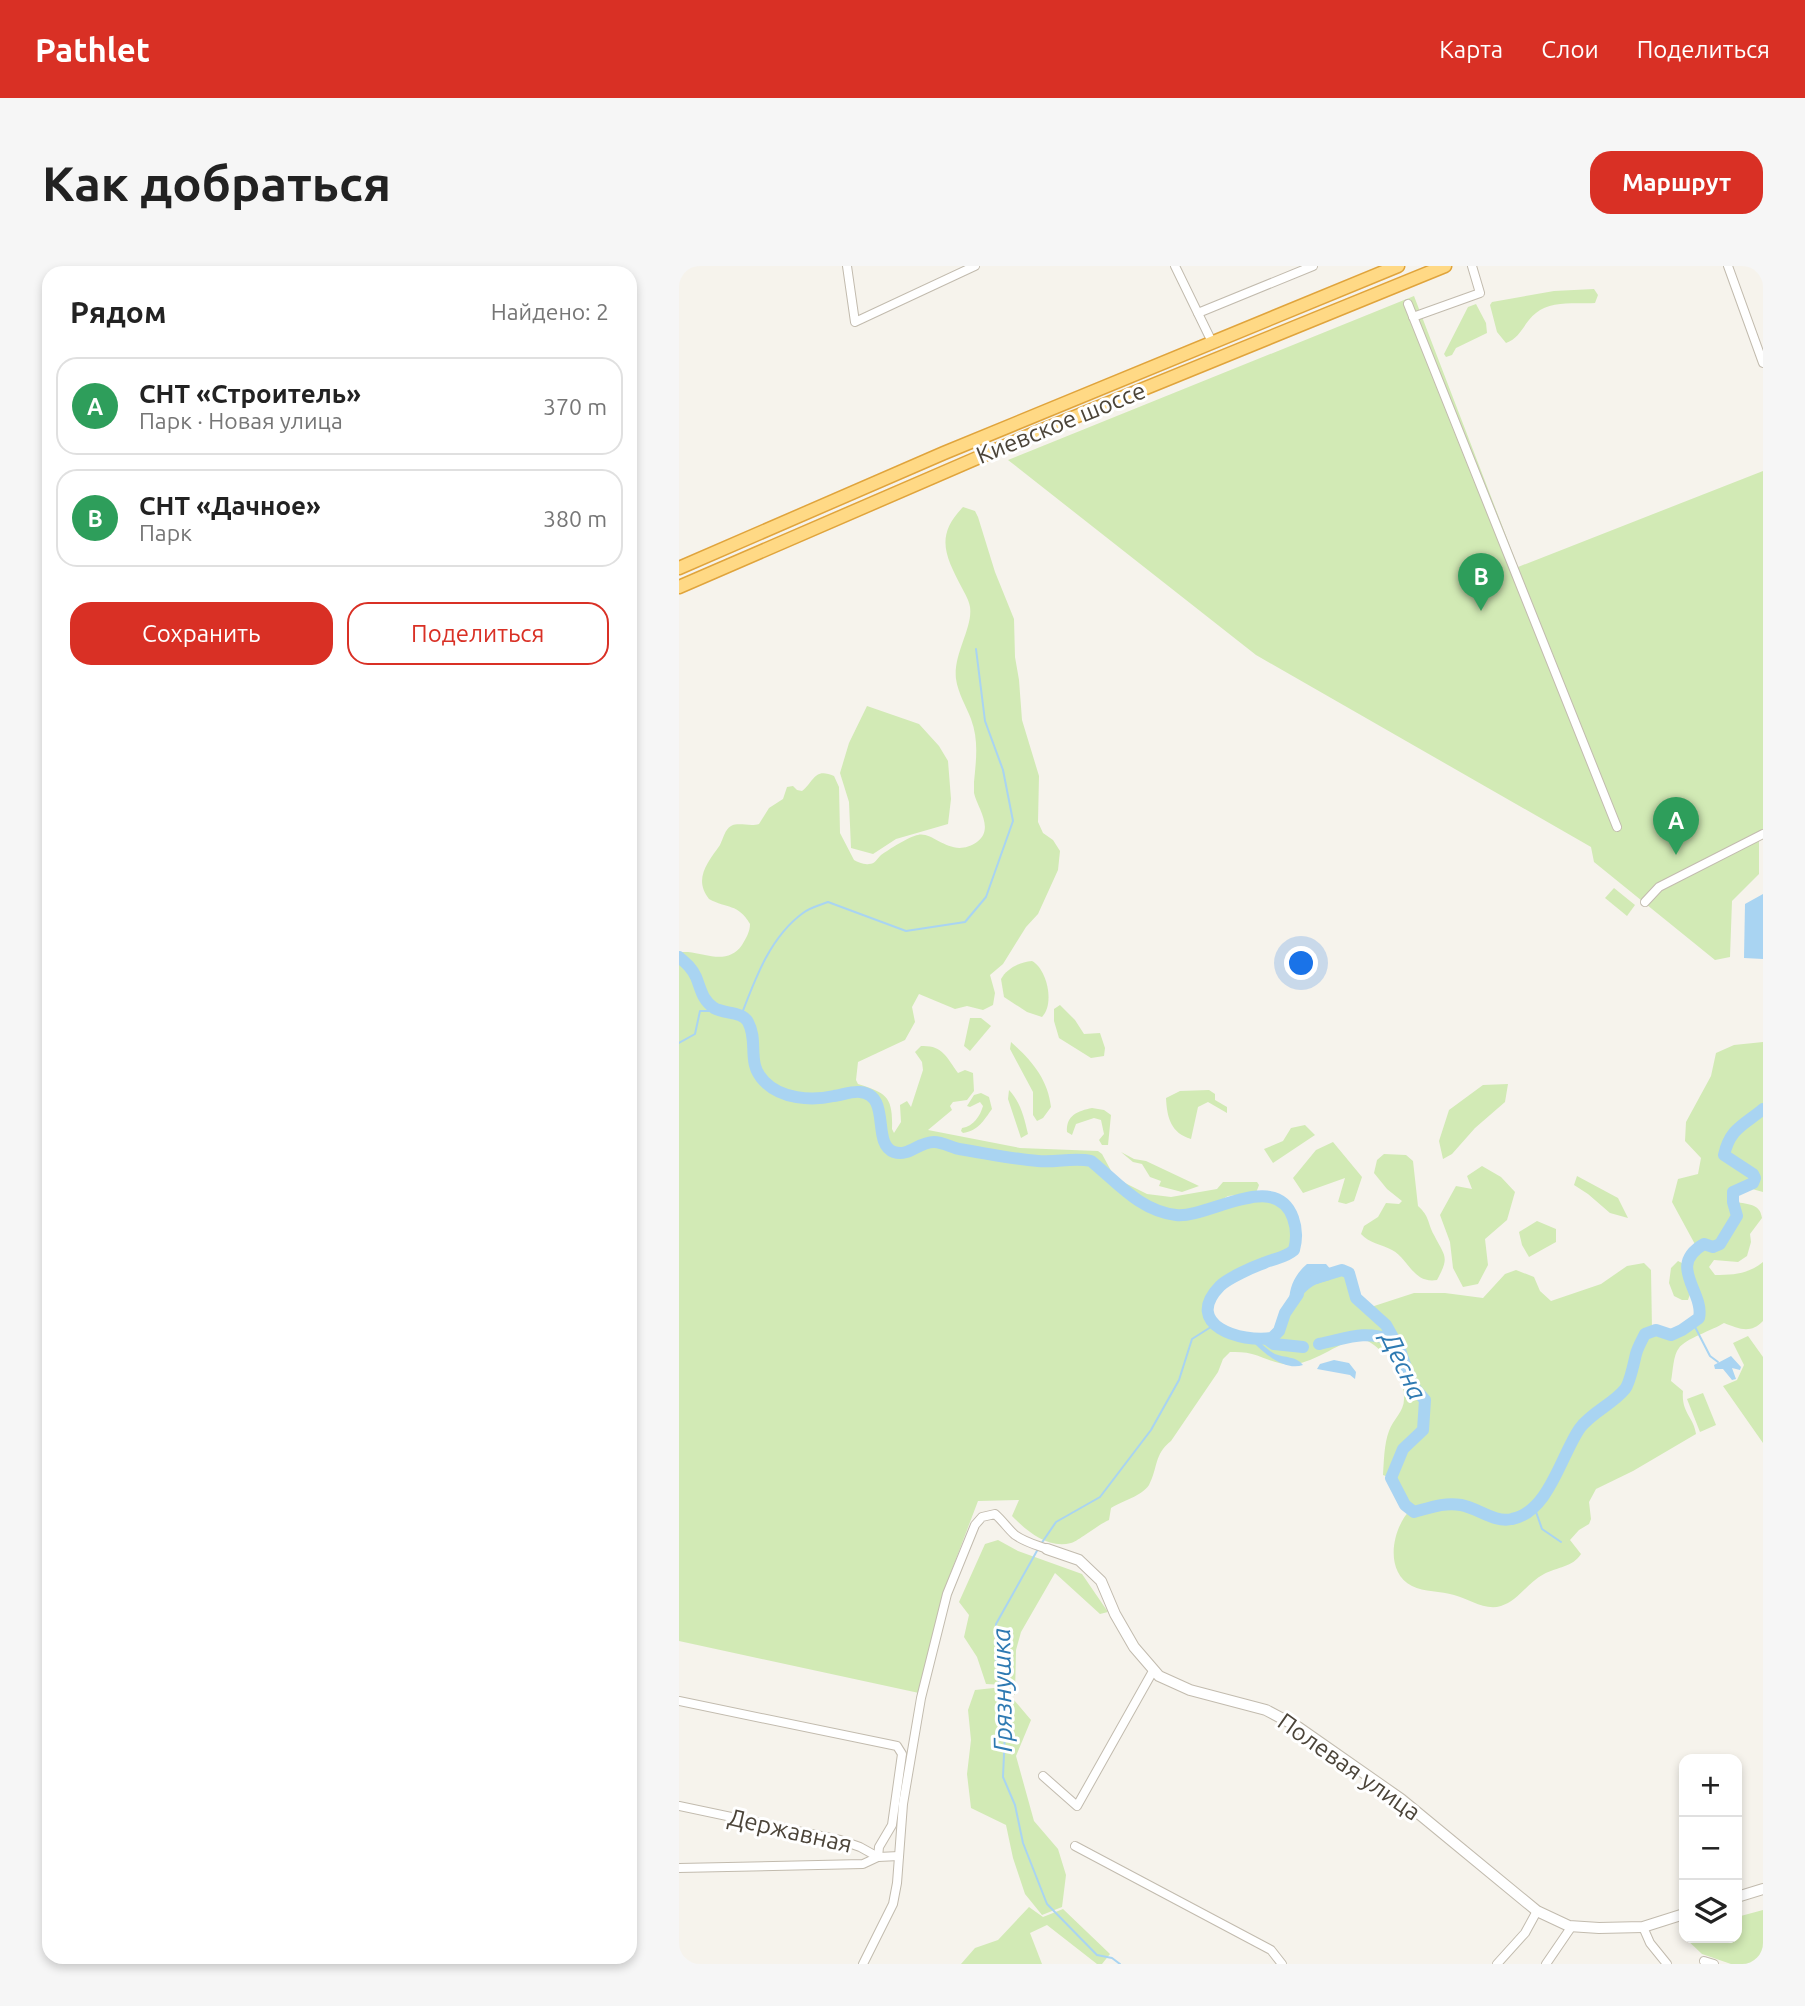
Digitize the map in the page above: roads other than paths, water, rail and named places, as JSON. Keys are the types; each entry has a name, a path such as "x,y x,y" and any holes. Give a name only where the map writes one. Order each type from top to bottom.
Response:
{"highway":[{"name":"Киевское шоссе","path":"679,568 944,453 1398,266"},
{"name":"Киевское шоссе","path":"679,587 1016,441 1445,266"}],"street":[{"path":"847,266 855,322 975,266"},
{"path":"1175,266 1212,342"},
{"path":"1198,313 1313,266"},
{"path":"1413,317 1480,293 1472,266"},
{"path":"1728,266 1763,363"},
{"path":"1408,304 1617,827"},
{"path":"1645,902 1658,887 1763,834"},
{"path":"863,1964 893,1904 903,1804 921,1698 947,1594 975,1525 982,1517 995,1514 1013,1533 1028,1543 1047,1549"},
{"name":"Полевая улица","path":"1047,1549 1079,1560 1101,1581 1115,1614 1134,1647 1153,1671 1190,1690 1266,1710 1298,1727 1401,1799 1537,1911 1572,1926 1643,1927 1679,1916"},
{"path":"1043,1776 1077,1806 1153,1671"},
{"path":"679,1700 897,1746 902,1754 892,1825 879,1847 878,1857 863,1864 679,1868"},
{"name":"Державная","path":"679,1806 839,1840 878,1857 899,1856"},
{"path":"1075,1846 1271,1950 1282,1964"},
{"path":"1742,1895 1763,1889"},
{"path":"1497,1964 1525,1933 1537,1911"},
{"path":"1546,1964 1572,1926"},
{"path":"1643,1927 1650,1943 1667,1964"},
{"path":"1704,1961 1714,1964"}],"water":[{"path":"1763,894 1763,959 1744,958 1745,904"},
{"path":"1307,1264 1326,1264 1333,1272 1332,1276 1330,1280 1309,1289 1295,1307 1290,1308 1292,1284"},
{"path":"1255,1341 1275,1354 1294,1359 1303,1365 1290,1366 1277,1361 1255,1344"},
{"path":"1731,1356 1741,1367 1740,1370 1732,1368 1736,1379 1732,1380 1723,1369 1715,1369 1714,1365"},
{"path":"1334,1360 1349,1363 1356,1372 1355,1379 1350,1375 1317,1369 1320,1364"}],"waterway":[{"path":"741,1016 758,973 773,946 791,923 808,910 828,902 906,931 965,922 986,897 1013,821 1003,770 985,721 976,649"},
{"name":"Десна","path":"679,957 693,971 702,994 710,1005 718,1010 742,1016 748,1022 753,1037 755,1067 764,1081 779,1092 797,1097 825,1098 857,1092 870,1095 879,1110 883,1140 894,1152 904,1153 934,1142 959,1149 1028,1160 1091,1161 1140,1202 1176,1215 1240,1200 1272,1197 1284,1204 1293,1218 1296,1238 1294,1250 1224,1283 1210,1300 1208,1311 1212,1321 1232,1334 1259,1339 1272,1338 1279,1331 1285,1313 1298,1294"},
{"path":"679,1043 695,1034 700,1011 721,1011"},
{"name":"Десна","path":"1316,1278 1342,1270 1349,1273 1356,1298 1386,1325 1400,1350 1412,1385 1425,1400 1423,1430 1403,1449 1391,1478 1405,1505 1414,1512 1455,1504 1499,1519 1512,1519 1536,1506 1553,1481 1580,1428 1625,1389 1645,1334 1656,1330 1671,1335 1699,1318 1697,1299 1687,1270 1688,1261 1693,1252 1704,1244 1713,1247 1720,1244 1737,1216 1733,1192 1753,1183 1755,1178 1724,1155 1734,1133 1763,1109"},
{"path":"1693,1323 1710,1356 1718,1362"},
{"name":"Грязнушка","path":"1041,1544 1056,1522 1100,1497 1151,1430 1179,1380 1192,1339 1214,1325"},
{"path":"1319,1344 1364,1335 1393,1340"},
{"path":"1267,1339 1274,1344 1303,1347"},
{"path":"1534,1506 1542,1529 1561,1542"},
{"name":"Грязнушка","path":"1038,1549 996,1624 996,1659 1005,1732 1003,1777 1015,1805 1023,1843 1047,1904 1097,1955 1112,1958 1120,1964"}],"place":[{"name":"СНТ «Дачное»","path":"1481,611"},
{"name":"СНТ «Строитель»","path":"1676,855"}]}
